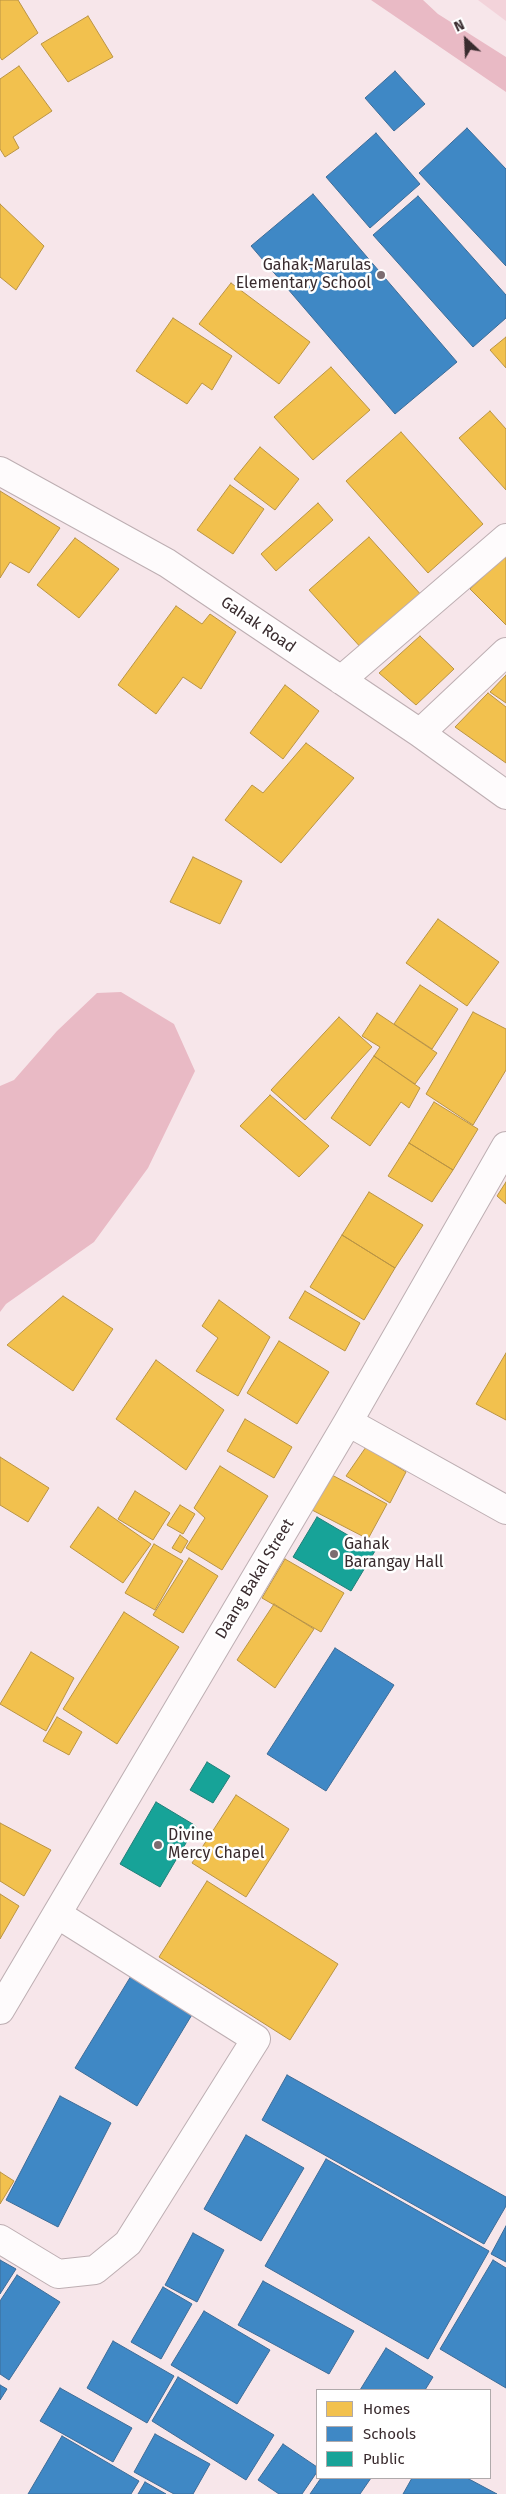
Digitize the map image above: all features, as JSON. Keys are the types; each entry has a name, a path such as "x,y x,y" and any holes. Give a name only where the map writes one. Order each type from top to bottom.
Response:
{"street":[{"name":"Gahak Road","path":"0,472 167,563 420,733 506,795"},
{"path":"342,680 506,538"},
{"path":"420,733 506,652"},
{"name":"Daang Bakal Street","path":"0,2010 348,1422 506,1146"},
{"path":"348,1422 506,1510"},
{"path":"0,2239 58,2274 95,2270 128,2243 256,2039 57,1914"}],"shaded area":[{"path":"371,0 423,0 438,14 506,57 506,92"},
{"path":"478,0 506,0 506,21"},
{"path":"121,992 174,1024 195,1071 148,1168 94,1242 6,1304 0,1312 0,1086 14,1080 57,1031 97,993"}],"building: Homes":[{"path":"0,0 18,0 38,33 2,60 0,57"},
{"path":"88,16 113,57 68,82 41,44"},
{"path":"19,66 52,111 13,137 19,148 5,157 0,149 0,79"},
{"path":"0,204 44,246 16,290 0,277"},
{"path":"231,283 310,342 279,384 199,324"},
{"path":"173,318 232,356 212,390 202,383 187,404 136,371"},
{"path":"506,337 506,368 490,350"},
{"path":"331,367 370,410 313,460 274,417"},
{"path":"490,411 506,429 506,490 459,438"},
{"path":"401,432 483,524 428,573 346,481"},
{"path":"260,447 299,479 275,510 234,479"},
{"path":"230,485 264,509 233,554 197,530"},
{"path":"0,491 60,528 29,573 10,562 0,578"},
{"path":"318,503 333,520 276,571 261,554"},
{"path":"369,537 423,597 363,650 309,590"},
{"path":"75,538 119,569 79,618 37,585"},
{"path":"506,555 506,625 470,589"},
{"path":"176,606 202,624 210,614 236,632 201,689 183,677 156,714 118,685"},
{"path":"420,636 454,669 416,705 379,673"},
{"path":"506,675 506,703 490,692"},
{"path":"285,685 319,711 283,759 250,733"},
{"path":"488,693 506,707 506,763 455,727"},
{"path":"306,743 354,778 281,863 225,820 252,785 263,793"},
{"path":"193,857 242,881 220,924 170,902"},
{"path":"438,919 499,962 467,1006 406,963"},
{"path":"420,985 458,1009 432,1049 394,1024"},
{"path":"473,1012 506,1029 506,1070 473,1125 426,1094"},
{"path":"377,1013 437,1053 415,1084 374,1056 380,1047 362,1036"},
{"path":"339,1017 372,1047 305,1120 271,1090"},
{"path":"374,1056 420,1088 409,1108 401,1102 370,1146 331,1118"},
{"path":"270,1095 329,1146 299,1177 240,1126"},
{"path":"434,1102 478,1129 453,1170 409,1143"},
{"path":"409,1143 453,1170 432,1202 388,1176"},
{"path":"506,1182 506,1204 497,1196"},
{"path":"369,1192 423,1225 395,1268 342,1235"},
{"path":"342,1235 395,1268 364,1320 310,1287"},
{"path":"305,1291 360,1323 345,1351 289,1318"},
{"path":"63,1296 113,1329 73,1391 7,1345"},
{"path":"219,1300 270,1337 238,1396 196,1371 218,1338 202,1326"},
{"path":"279,1341 329,1372 297,1424 247,1393"},
{"path":"506,1353 506,1420 476,1404"},
{"path":"156,1360 224,1410 186,1470 116,1419"},
{"path":"245,1419 292,1447 274,1478 227,1451"},
{"path":"366,1447 406,1472 390,1503 346,1476"},
{"path":"0,1457 49,1488 28,1522 0,1505"},
{"path":"220,1466 268,1496 222,1570 186,1548 205,1518 194,1508"},
{"path":"330,1474 387,1504 368,1539 312,1510"},
{"path":"135,1491 170,1513 153,1540 118,1519"},
{"path":"180,1505 195,1514 183,1534 167,1525"},
{"path":"98,1507 151,1544 123,1583 70,1547"},
{"path":"180,1535 188,1541 181,1553 172,1548"},
{"path":"154,1544 183,1561 155,1610 125,1593"},
{"path":"189,1558 218,1576 183,1633 153,1615"},
{"path":"285,1559 344,1593 321,1632 262,1598"},
{"path":"274,1604 314,1629 275,1688 237,1660"},
{"path":"124,1612 179,1647 117,1744 63,1709"},
{"path":"31,1652 74,1678 46,1731 0,1704"},
{"path":"57,1717 82,1732 69,1755 43,1741"},
{"path":"236,1795 289,1829 246,1897 192,1863"},
{"path":"0,1823 51,1850 24,1896 0,1881"},
{"path":"207,1881 338,1964 290,2040 159,1957"},
{"path":"0,1894 19,1906 0,1939"},
{"path":"0,2172 14,2181 0,2204"}],"building: Schools":[{"path":"395,71 425,104 394,131 365,98"},
{"path":"467,128 506,169 506,266 419,173"},
{"path":"376,133 420,184 370,228 326,177"},
{"path":"313,194 457,362 395,414 251,246"},
{"path":"418,196 506,295 506,318 473,347 373,235"},
{"path":"335,1648 394,1685 326,1791 267,1754"},
{"path":"131,1976 193,2013 137,2106 75,2068"},
{"path":"287,2075 506,2197 506,2206 484,2244 262,2120"},
{"path":"60,2096 111,2123 58,2227 6,2200"},
{"path":"246,2135 304,2168 261,2241 204,2209"},
{"path":"326,2159 489,2251 428,2359 265,2266"},
{"path":"506,2226 506,2262 491,2254"},
{"path":"193,2233 224,2250 197,2302 165,2285"},
{"path":"0,2260 16,2269 0,2294"},
{"path":"493,2260 506,2268 506,2388 440,2349"},
{"path":"17,2275 60,2302 9,2380 0,2374 0,2301"},
{"path":"263,2281 354,2331 329,2374 238,2325"},
{"path":"163,2287 192,2304 161,2359 131,2342"},
{"path":"204,2311 270,2350 237,2404 171,2365"},
{"path":"113,2341 174,2376 147,2423 87,2388"},
{"path":"386,2348 433,2377 426,2389 361,2389"},
{"path":"178,2377 274,2435 246,2480 152,2421"},
{"path":"0,2385 7,2389 0,2400"},
{"path":"60,2388 132,2428 113,2462 40,2421"},
{"path":"155,2434 210,2464 193,2494 174,2494 134,2472"},
{"path":"62,2436 139,2481 131,2494 28,2494"},
{"path":"283,2444 316,2466 316,2473 302,2494 279,2494 258,2480"},
{"path":"320,2479 370,2479 360,2494 310,2494"},
{"path":"411,2479 469,2479 497,2494 403,2494"},
{"path":"145,2482 166,2494 138,2494"}],"building: Public":[{"name":"Gahak Barangay Hall","path":"317,1517 375,1551 351,1591 293,1557"},
{"path":"207,1762 230,1776 213,1803 190,1790"},
{"name":"Divine Mercy Chapel","path":"156,1802 196,1826 160,1887 120,1864"}],"place":[{"name":"Gahak-Marulas Elementary School","path":"381,275"},
{"name":"Gahak Barangay Hall","path":"334,1554"},
{"name":"Divine Mercy Chapel","path":"158,1845"}]}
